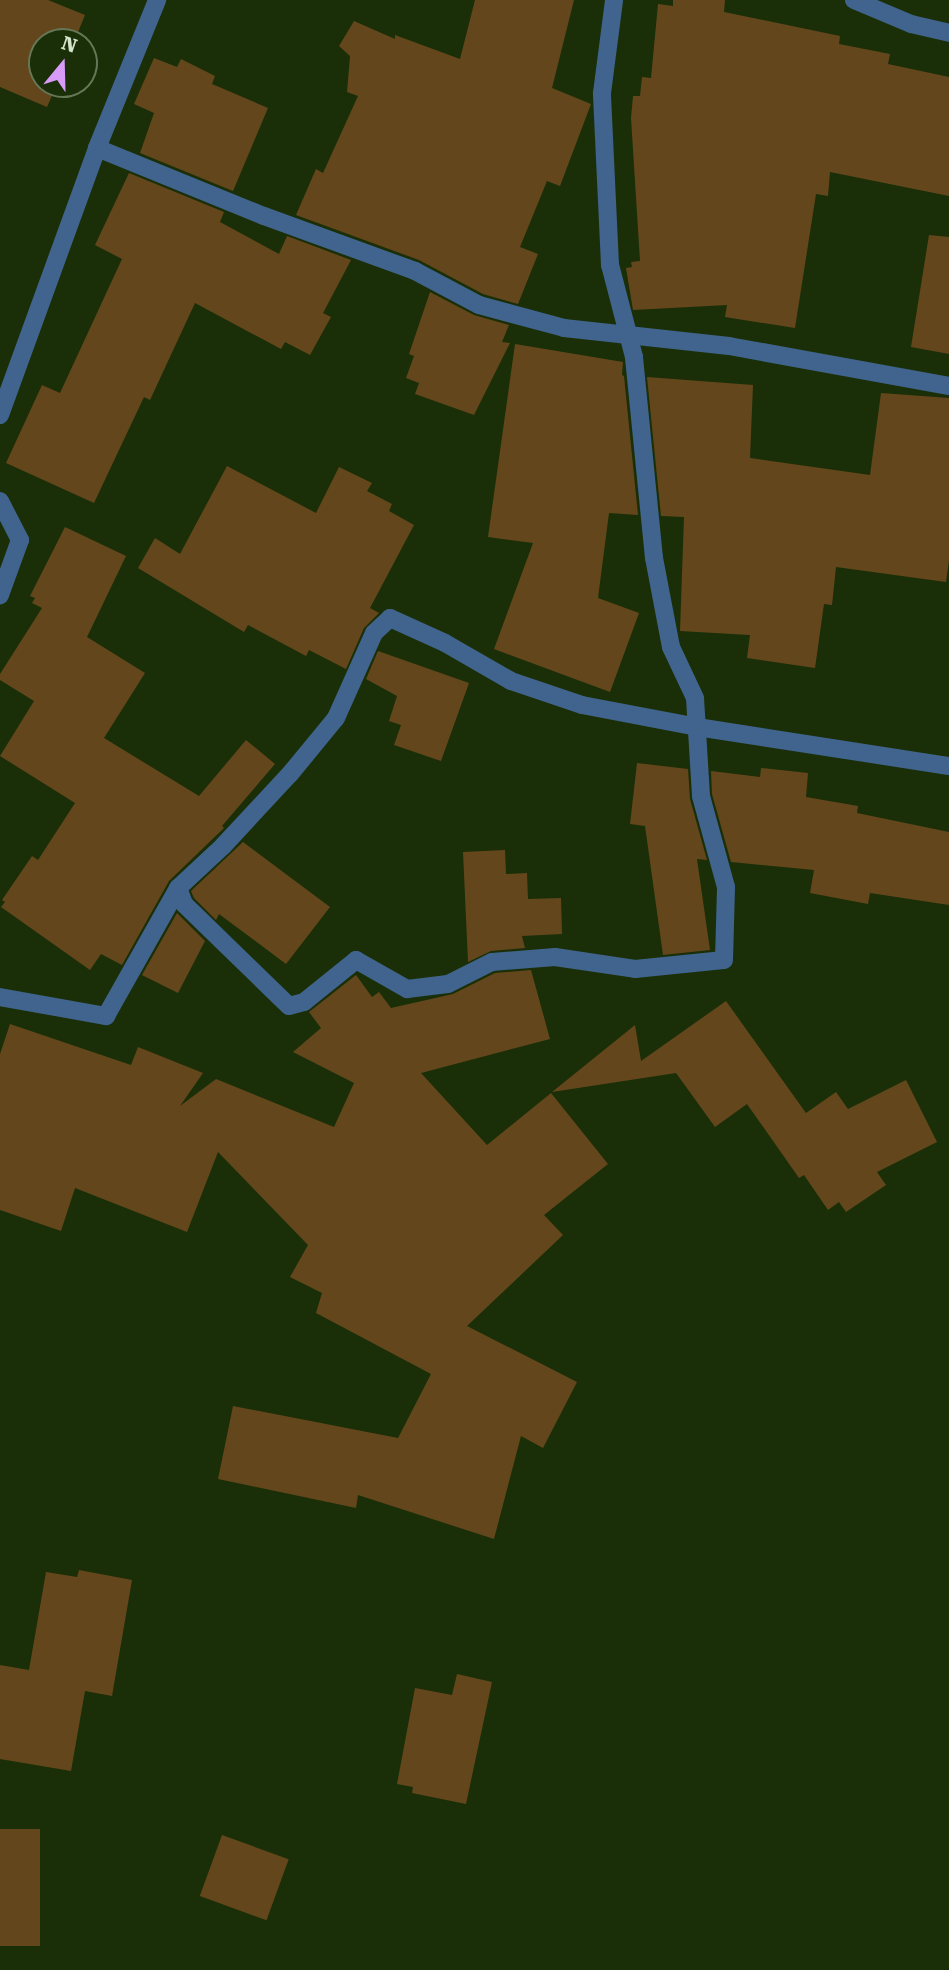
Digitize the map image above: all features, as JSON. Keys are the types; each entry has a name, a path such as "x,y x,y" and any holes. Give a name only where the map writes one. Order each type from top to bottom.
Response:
{"street":[{"path":"0,415 97,148 157,0"},
{"path":"178,888 184,904 289,1006 304,1002 356,960 407,989 448,984 492,962 555,957 635,969 724,960 726,887 701,796 695,698 671,647 653,558 634,358 610,265 603,106 614,0"},
{"path":"854,0 911,24 949,33"},
{"path":"97,148 264,216 415,271 479,305 564,328 729,346 949,386"},
{"path":"0,501 20,540 0,595"},
{"path":"0,997 106,1016 178,888 223,846 290,774 336,718 374,633 390,618 446,643 510,681 582,705 696,727 949,765"}],"building":[{"path":"0,0 48,0 85,15 80,28 28,28 28,98 51,98 47,107 0,87"},
{"path":"475,0 574,0 552,88 591,104 560,186 547,181 520,247 538,254 518,304 483,294 419,260 296,215 316,169 323,173 358,96 347,92 350,56 339,46 354,21 395,39 395,35 460,59"},
{"path":"673,0 725,0 724,12 840,36 839,44 890,54 888,64 949,77 949,196 830,172 828,196 816,194 795,328 725,317 727,305 633,310 626,268 632,267 631,262 640,261 631,118 633,96 640,96 642,77 651,78 658,4 673,6"},
{"path":"154,58 177,67 181,59 215,76 212,84 268,108 233,191 140,153 154,113 134,104"},
{"path":"129,173 224,212 220,222 279,254 287,236 351,260 323,313 331,317 310,355 285,342 281,349 195,303 150,400 144,397 94,503 6,463 42,385 60,393 122,259 95,245"},
{"path":"929,235 949,237 949,354 911,347"},
{"path":"430,292 474,315 509,325 502,342 510,343 474,415 415,394 419,383 406,378 414,356 409,354"},
{"path":"515,344 623,362 622,375 638,515 609,513 598,598 639,613 610,692 494,649 533,543 488,537"},
{"path":"647,377 753,385 750,458 870,475 881,393 949,398 949,560 946,582 836,567 832,605 824,604 815,668 747,658 750,635 680,631 684,517 661,516"},
{"path":"227,466 316,513 339,467 372,483 367,491 392,504 389,511 414,525 370,608 379,613 364,628 346,669 309,650 306,656 248,625 244,632 138,568 155,538 180,554"},
{"path":"65,527 126,556 87,637 145,673 104,738 199,796 246,740 275,764 222,826 224,828 169,881 122,965 101,954 90,970 1,907 5,902 2,900 32,856 38,860 75,803 0,756 34,701 0,680 0,674 42,608 32,603 35,598 30,596"},
{"path":"378,651 469,683 441,761 394,745 401,725 389,721 397,696 366,679"},
{"path":"637,763 688,769 690,799 707,860 697,859 710,950 663,955 645,826 630,824"},
{"path":"761,768 808,773 806,797 858,806 857,813 949,832 949,905 870,893 868,904 810,893 814,870 731,862 712,794 711,771 760,777"},
{"path":"243,842 330,907 286,964 219,914 216,920 194,898 191,891"},
{"path":"505,850 506,874 527,873 528,899 561,898 562,934 522,936 525,948 491,951 468,962 463,852"},
{"path":"177,913 205,941 178,993 142,975"},
{"path":"531,970 550,1039 421,1073 487,1145 551,1093 608,1164 544,1215 563,1235 467,1326 577,1382 543,1448 521,1436 494,1539 358,1495 356,1508 218,1479 233,1406 398,1438 431,1374 316,1313 322,1293 290,1277 308,1245 218,1152 187,1232 75,1188 61,1231 0,1210 0,1054 10,1024 131,1065 138,1047 203,1073 180,1106 216,1079 334,1127 354,1083 293,1052 321,1028 309,1012 356,975 372,997 379,992 391,1008 453,994 495,973"},
{"path":"726,1001 806,1113 836,1092 848,1109 906,1080 937,1142 877,1172 886,1185 846,1212 839,1202 828,1210 804,1175 799,1178 747,1104 715,1127 676,1073 552,1092 635,1025 641,1061"},
{"path":"79,1570 132,1580 112,1696 85,1691 71,1771 0,1759 0,1665 29,1670 46,1572 77,1577"},
{"path":"457,1674 492,1682 466,1804 412,1793 413,1787 397,1784 415,1688 452,1695"},
{"path":"0,1829 40,1829 40,1946 0,1946"},
{"path":"222,1835 289,1859 266,1920 200,1896"}]}
